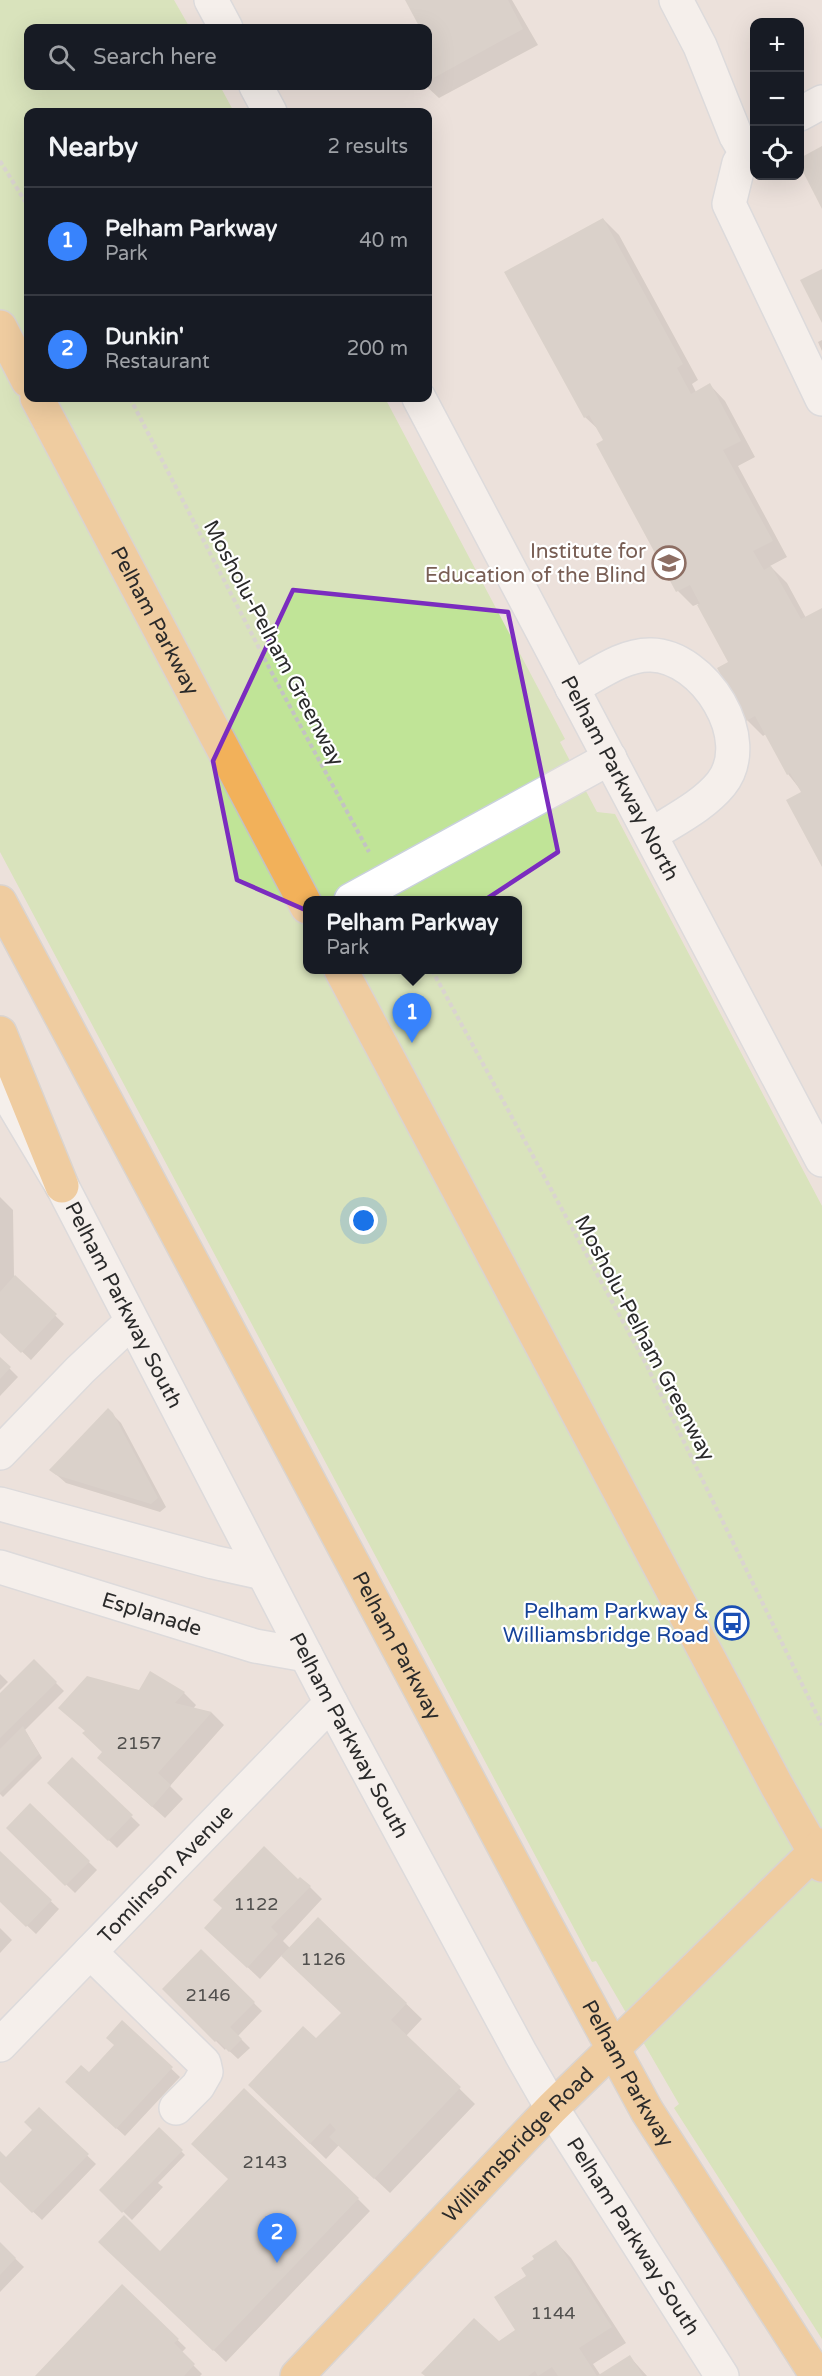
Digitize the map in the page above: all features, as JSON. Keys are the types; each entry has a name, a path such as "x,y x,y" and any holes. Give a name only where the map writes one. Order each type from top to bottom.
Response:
{"main road":[{"path":"0,327 24,373"},
{"name":"Pelham Parkway","path":"39,402 303,899"},
{"name":"Pelham Parkway","path":"0,902 647,2111 817,2376"},
{"path":"343,974 820,1854"},
{"path":"0,1033 62,1186"},
{"name":"Williamsbridge Road","path":"297,2376 552,2108 820,1854"}],"street":[{"path":"211,0 224,24"},
{"path":"676,0 700,46 736,136 750,148 739,163 729,204 822,399"},
{"path":"258,90 268,108"},
{"path":"804,112 822,102"},
{"name":"Pelham Parkway North","path":"421,402 822,1160"},
{"path":"572,688 617,664 632,658 651,655 671,659 700,677 711,690 725,714 730,728 732,749 730,766 722,783 706,798 651,835"},
{"path":"359,896 610,759"},
{"name":"Pelham Parkway South","path":"0,1082 62,1186 306,1655 552,2108 722,2376"},
{"path":"0,1453 80,1370 131,1322"},
{"path":"0,1504 213,1562 263,1573"},
{"name":"Esplanade","path":"0,1567 255,1646 306,1655"},
{"name":"Tomlinson Avenue","path":"0,2045 331,1702"},
{"path":"90,1952 204,2063 206,2072 198,2086 176,2108"}],"path":[{"path":"0,161 24,200"},
{"name":"Mosholu-Pelham Greenway","path":"132,402 275,679 385,883"},
{"name":"Mosholu-Pelham Greenway","path":"435,974 646,1364 822,1725"}],"highlighted area":[{"path":"293,590 508,612 558,852 404,953 237,880 213,761"}],"green space":[{"path":"0,0 174,0 188,24 24,24 24,90 222,90 232,108 24,108 24,402 387,402 565,739 560,742 597,812 615,814 822,1206 822,2339 674,2108 679,2104 596,1961 592,1962 0,852"}],"building":[{"path":"405,0 508,0 523,29 432,79 432,24 418,24"},
{"path":"822,146 822,209 804,174 804,156"},
{"path":"603,218 683,364 677,368 691,394 710,383 741,441 723,450 773,541 753,551 764,570 771,566 801,619 822,608 822,867 786,800 801,792 790,773 787,775 755,716 746,721 717,668 728,662 697,605 700,604 690,585 676,592 596,444 603,440 589,415 584,418 504,272"},
{"path":"822,269 822,323 800,280"},
{"path":"15,1275 57,1314 21,1353 0,1333 0,1292"},
{"path":"0,1357 11,1367 0,1379"},
{"path":"108,1408 113,1413 158,1498 151,1504 56,1475 49,1470"},
{"path":"34,1659 57,1682 0,1738 0,1693"},
{"path":"150,1671 185,1692 175,1703 212,1712 158,1773 171,1785 152,1807 97,1758 102,1752 82,1733 85,1731 58,1708 87,1676 139,1690"},
{"path":"23,1726 39,1754 0,1793 0,1749"},
{"path":"72,1757 133,1815 108,1841 47,1783"},
{"path":"30,1803 90,1861 65,1886 6,1828"},
{"path":"264,1846 298,1879 300,1877 311,1886 271,1927 278,1934 247,1968 204,1928 222,1908 213,1900"},
{"path":"0,1851 52,1900 26,1927 0,1902"},
{"path":"318,1917 407,2003 391,2020 461,2087 374,2179 329,2137 336,2130 330,2123 310,2144 248,2085 303,2026 316,2038 341,2013 281,1956"},
{"path":"201,1949 255,2002 230,2027 242,2039 229,2052 217,2040 215,2042 162,1989"},
{"path":"122,2020 173,2067 116,2129 65,2082 81,2065 89,2072 114,2045 106,2038"},
{"path":"244,2088 359,2198 213,2351 98,2242 124,2215 160,2251 228,2179 191,2144"},
{"path":"39,2107 89,2154 32,2213 0,2182 0,2151 6,2157 32,2130 24,2122"},
{"path":"159,2127 183,2150 122,2213 99,2190"},
{"path":"556,2240 612,2327 579,2348 597,2376 558,2376 552,2367 538,2376 535,2371 528,2376 425,2376 421,2373 474,2318 499,2341 515,2330 494,2297 526,2276 521,2268 534,2259 532,2256"},
{"path":"0,2242 16,2258 0,2275"},
{"path":"122,2284 179,2339 174,2343 195,2364 184,2376 35,2376"},
{"path":"630,2355 643,2376 597,2376"}],"place":[{"name":"Institute for Education of the Blind","path":"669,563"},
{"name":"Pelham Parkway","path":"412,1043"},
{"name":"Pelham Parkway & Williamsbridge Road","path":"732,1623"},
{"name":"Dunkin'","path":"277,2263"}]}
